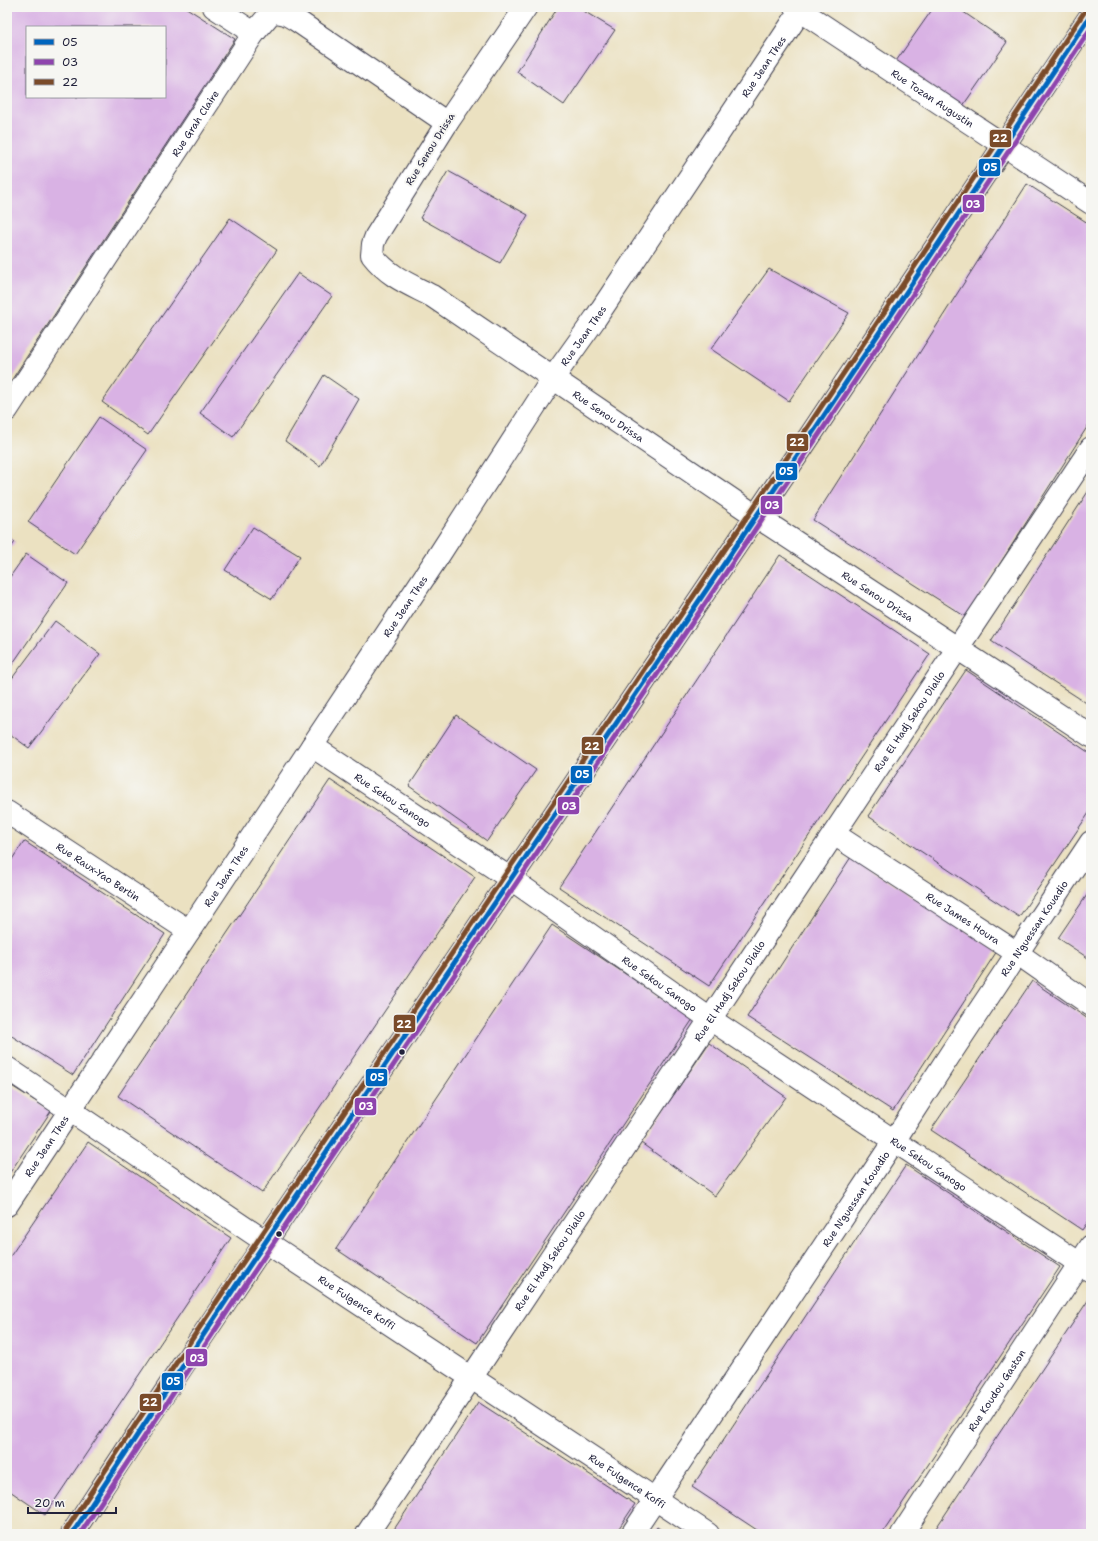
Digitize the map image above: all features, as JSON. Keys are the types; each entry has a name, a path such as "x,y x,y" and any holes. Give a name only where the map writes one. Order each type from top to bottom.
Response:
{"street":[{"path":"214,7 254,33"},
{"name":"Rue Senou Drissa","path":"526,7 447,123 376,236 372,255 380,265 392,275 432,296 756,516 1091,736"},
{"name":"Rue Tozan Augustin","path":"800,8 1091,203"},
{"name":"Rue Jean Thes","path":"7,1205 439,555 553,378 604,306 800,8"},
{"name":"Rue Grah Claire","path":"7,410 254,33 270,14 276,12 286,14 447,123"},
{"path":"72,1534 398,1043 511,879 756,516 1091,15"},
{"name":"Rue El Hadj Sekou Diallo","path":"367,1534 1091,448"},
{"name":"Rue Sekou Sanogo","path":"312,746 511,879 710,1019 894,1141 1087,1260"},
{"name":"Rue Raux-Yao Bertin","path":"9,816 189,931"},
{"name":"Rue James Houra","path":"834,834 1017,953 1091,1005"},
{"name":"Rue N'guessan Kouadio","path":"632,1534 1091,842"},
{"name":"Rue Fulgence Koffi","path":"7,1068 266,1242 708,1534"},
{"name":"Rue Koudou Gaston","path":"902,1534 1087,1260"}],"building":[{"path":"7,7 185,7 235,39 7,387"},
{"path":"558,7 577,7 615,30 564,105 517,72"},
{"path":"934,7 956,7 1007,42 960,110 894,64"},
{"path":"448,171 528,215 500,263 420,218"},
{"path":"1027,184 1091,225 1091,421 966,617 813,520"},
{"path":"230,218 277,250 148,435 102,402"},
{"path":"769,269 849,313 789,401 711,349"},
{"path":"298,273 332,296 233,437 200,413"},
{"path":"324,375 359,399 320,466 285,441"},
{"path":"99,417 147,450 75,554 28,522"},
{"path":"1091,487 1091,706 991,641"},
{"path":"253,527 300,556 272,599 225,570"},
{"path":"7,536 15,542 7,553"},
{"path":"26,554 68,583 7,672 7,581"},
{"path":"780,555 930,654 709,986 559,887"},
{"path":"55,621 100,654 29,748 7,732 7,685"},
{"path":"966,670 1091,754 1091,810 1019,917 868,816"},
{"path":"456,715 536,770 487,841 409,786"},
{"path":"330,780 475,877 262,1193 118,1096"},
{"path":"24,841 165,934 73,1075 7,1033 7,867"},
{"path":"851,857 997,951 893,1111 747,1017"},
{"path":"1091,889 1091,960 1058,938"},
{"path":"552,925 693,1019 477,1343 336,1249"},
{"path":"1032,981 1091,1021 1091,1217 1082,1230 931,1130"},
{"path":"709,1043 786,1097 715,1196 641,1143"},
{"path":"7,1083 51,1111 7,1177"},
{"path":"88,1142 231,1238 45,1515 7,1489 7,1261"},
{"path":"906,1165 1060,1267 882,1534 763,1534 692,1487"},
{"path":"1091,1296 1091,1534 932,1534"},
{"path":"478,1402 635,1504 615,1534 391,1534"},
{"path":"657,1527 667,1534 653,1534"}],"transit line":[{"name":"22","path":"66,1530 229,1283 797,443 1085,11"},
{"name":"05","path":"72,1534 235,1287 803,447 1091,15"},
{"name":"03","path":"80,1534 241,1291 808,451 1091,28"}]}
